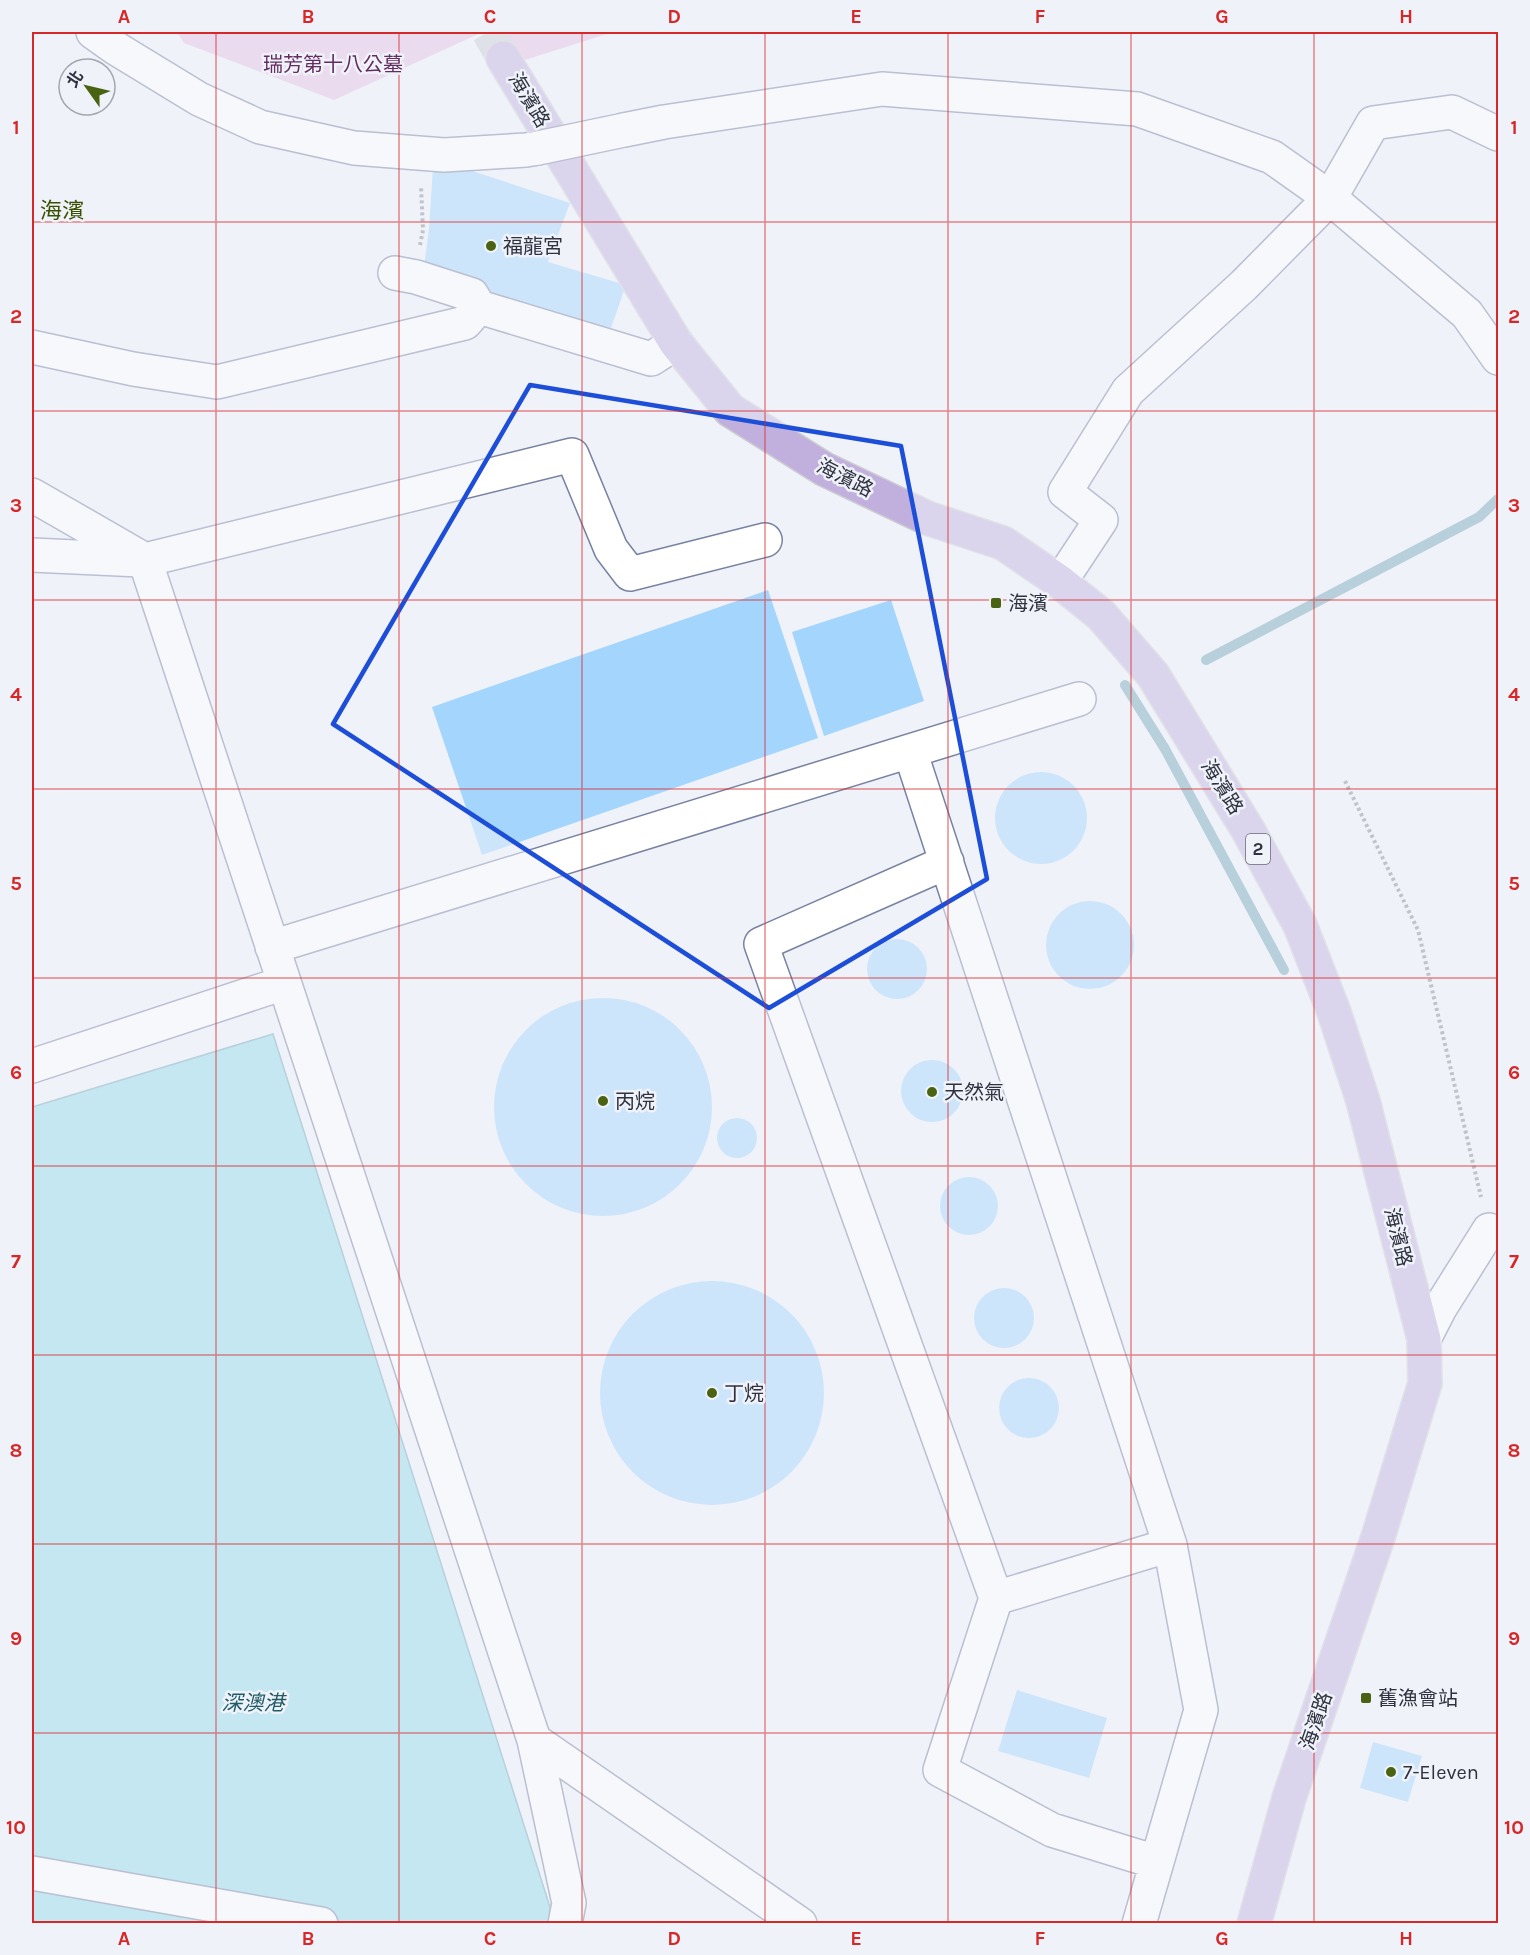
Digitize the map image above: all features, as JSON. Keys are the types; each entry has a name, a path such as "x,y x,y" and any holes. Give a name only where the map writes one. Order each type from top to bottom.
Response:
{"main road":[{"name":"海濱路","path":"503,58 676,344 730,410 824,469 927,518 1003,543 1060,582 1101,615 1153,675 1248,830 1300,926 1334,1012 1363,1101 1424,1339 1425,1383 1379,1534 1289,1798 1254,1923"}],"street":[{"path":"93,32 199,99 260,127 354,148 444,156 526,150 664,122 882,89 1137,109 1272,158 1330,198 1467,314 1498,358"},
{"path":"1060,582 1101,520 1065,492 1128,392 1244,285 1330,198 1373,123 1452,112 1498,134"},
{"path":"405,275 472,295 478,307 651,359 676,344"},
{"path":"32,347 133,369 217,382 465,323 478,307"},
{"path":"32,555 145,560 572,455 611,549 630,574 765,540"},
{"path":"32,495 145,560 534,1740 568,1903 565,1923"},
{"path":"272,947 1079,699"},
{"path":"910,751 1170,1545 1201,1710 1138,1923"},
{"path":"946,862 761,944 996,1598 940,1770 1052,1830 1156,1862"},
{"path":"32,1066 284,983"},
{"path":"1424,1339 1440,1308 1489,1230"},
{"path":"996,1598 1170,1545"},
{"path":"534,1740 800,1923"},
{"path":"32,1873 321,1923"}],"path":[{"path":"382,150 381,157 421,184 423,230 405,275"},
{"path":"1345,782 1418,930 1489,1230"}],"highlighted area":[{"path":"530,385 901,446 987,879 769,1008 333,724"}],"green space":[{"name":"瑞芳第十八公墓","path":"177,32 483,32 334,100 184,43"},
{"path":"504,32 613,32 522,61"}],"water":[{"name":"深澳港","path":"273,1034 555,1923 32,1924 32,1107"}],"building":[{"name":"福龍宮","path":"457,166 570,203 548,262 626,285 610,331 423,274 433,167"},
{"path":"768,590 818,738 482,855 432,707"},
{"path":"891,600 924,701 824,736 792,632"},
{"path":"1041,772 1059,776 1073,786 1083,800 1087,818 1083,836 1073,850 1059,860 1041,864 1023,860 1009,850 999,836 995,818 999,800 1009,786 1023,776"},
{"path":"1090,901 1107,904 1121,914 1131,928 1134,945 1131,962 1121,976 1107,986 1090,989 1073,986 1059,976 1049,962 1046,945 1049,928 1059,914 1073,904"},
{"path":"891,939 903,939 914,944 922,952 927,969 925,981 914,994 903,999 891,999 880,994 872,986 867,975 867,963 872,952 880,944"},
{"name":"丙烷","path":"592,998 614,998 645,1006 664,1016 680,1030 694,1046 704,1065 712,1096 708,1139 704,1149 694,1168 680,1184 664,1198 635,1212 614,1216 592,1216 571,1212 542,1198 512,1168 498,1139 494,1118 494,1096 498,1075 512,1046 542,1016 571,1002"},
{"name":"天然氣","path":"932,1060 954,1069 963,1091 954,1113 932,1122 910,1113 901,1091 910,1069"},
{"path":"737,1118 751,1124 757,1138 751,1152 737,1158 723,1152 717,1138 723,1124"},
{"path":"963,1177 975,1177 990,1185 998,1200 998,1212 990,1227 975,1235 963,1235 948,1227 940,1212 940,1200 948,1185"},
{"name":"丁烷","path":"712,1281 734,1283 765,1294 791,1314 811,1340 822,1371 824,1393 822,1415 811,1446 791,1472 765,1492 734,1503 712,1505 690,1503 659,1492 633,1472 613,1446 602,1415 600,1393 602,1371 613,1340 633,1314 659,1294 690,1283"},
{"path":"1004,1288 1025,1297 1034,1318 1025,1339 1004,1348 983,1339 974,1318 983,1297"},
{"path":"1023,1378 1035,1378 1046,1383 1054,1391 1059,1408 1057,1420 1046,1433 1035,1438 1023,1438 1012,1433 1004,1425 999,1414 999,1402 1004,1391 1012,1383"},
{"path":"1017,1690 1107,1718 1089,1778 998,1751"},
{"name":"7-Eleven","path":"1373,1742 1422,1756 1408,1802 1360,1788"}],"waterway":[{"path":"1206,660 1479,517 1498,499"},
{"path":"1125,685 1165,749 1284,970"}],"tunnel":[{"path":"488,32 503,58"}],"place":[{"name":"福龍宮","path":"491,246"},
{"name":"海濱","path":"996,603"},
{"name":"天然氣","path":"932,1092"},
{"name":"丙烷","path":"603,1101"},
{"name":"丁烷","path":"712,1393"},
{"name":"舊漁會站","path":"1366,1698"},
{"name":"7-Eleven","path":"1391,1772"}],"district":[{"name":"海濱","path":"62,211"}]}
